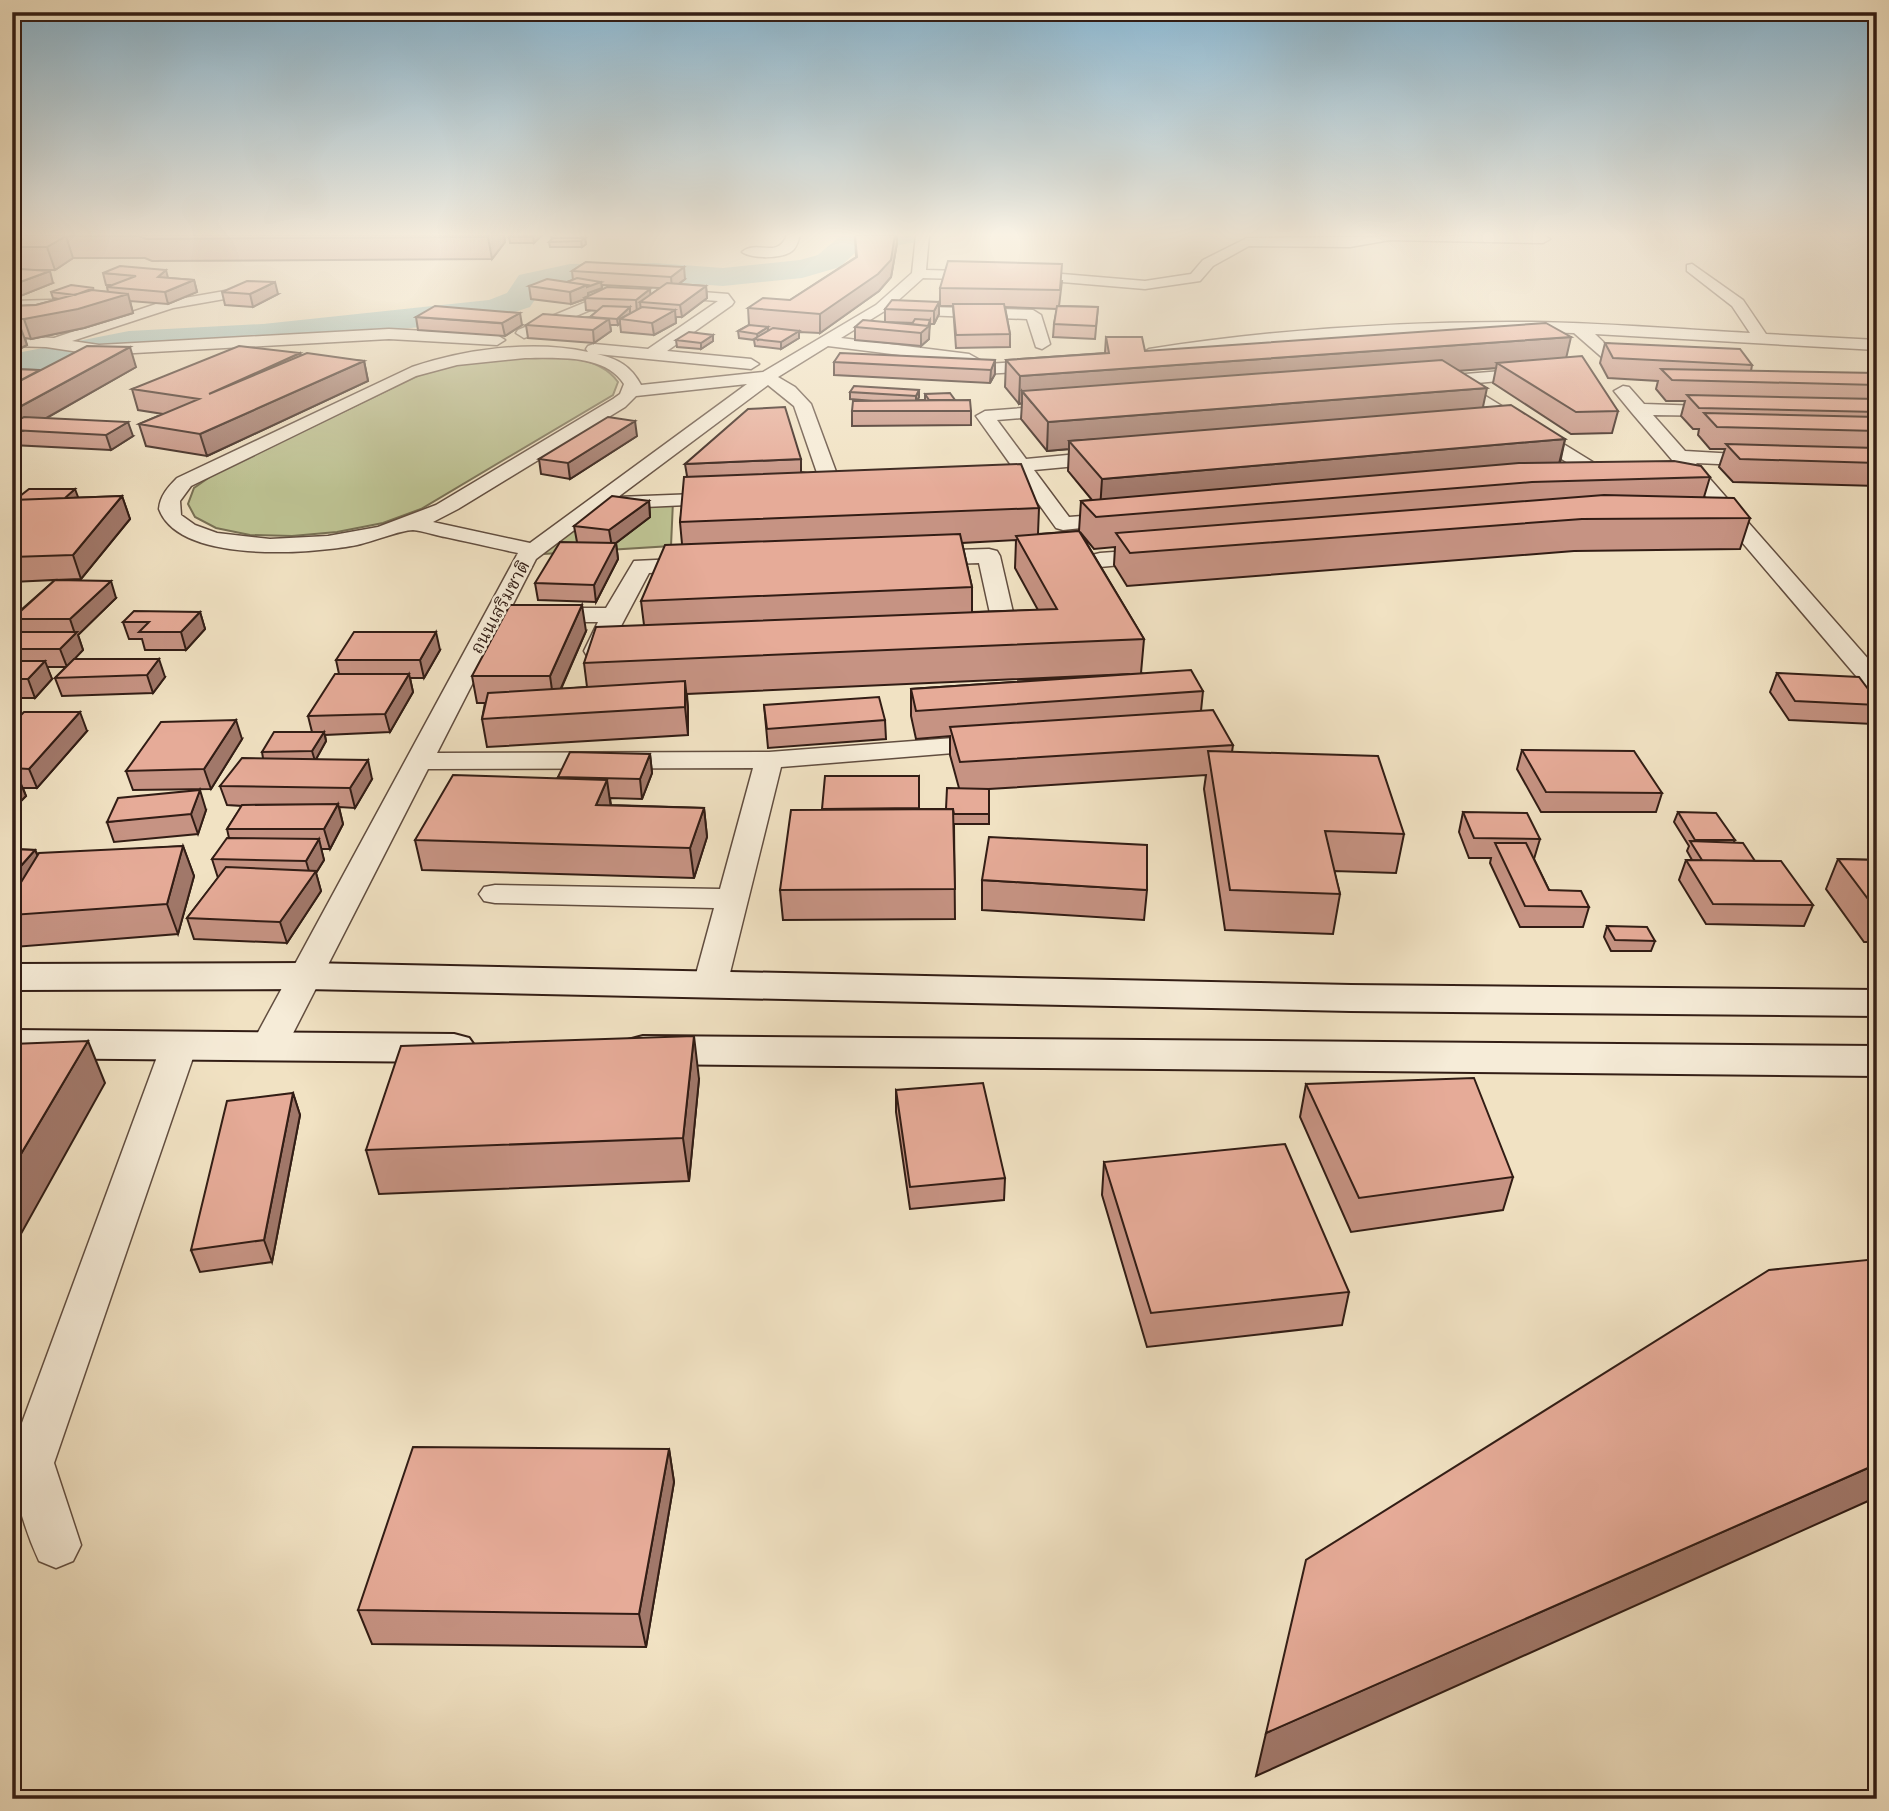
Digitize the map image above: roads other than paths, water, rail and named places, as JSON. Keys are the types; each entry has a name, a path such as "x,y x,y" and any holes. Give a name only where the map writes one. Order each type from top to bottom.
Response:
{"main road":[{"path":"12,977 306,976 1351,998 1877,1003"},
{"path":"12,1044 489,1049"},
{"path":"600,1050 1877,1061"}],"street":[{"path":"46,342 86,334 124,320"},
{"path":"511,341 551,320"},
{"path":"652,354 702,320"},
{"name":"ถนนเสริมชาติ","path":"268,1047 527,555 774,372 862,320"},
{"path":"1039,320 1042,344"},
{"path":"1749,320 1761,338"},
{"path":"1130,356 1226,342 1469,327 1576,328 1877,345"},
{"path":"1576,328 1583,331 1611,357"},
{"path":"12,341 46,342 93,349 389,334 511,341 652,354 774,372 802,404 842,496 808,497"},
{"path":"827,341 970,359 983,369 1066,363"},
{"path":"72,363 85,359 93,349"},
{"path":"519,353 584,357 606,362 626,372 633,384 630,391 619,403 436,513 370,534 291,544 241,543 201,535 187,528 176,522 169,505 178,488 205,471 396,379 440,363 519,353"},
{"path":"630,391 774,372"},
{"path":"1407,383 1554,372"},
{"path":"1448,380 1602,476 1574,479"},
{"path":"1623,391 1877,685"},
{"path":"1080,409 985,416 1063,524 1146,517"},
{"path":"1638,409 1744,411"},
{"path":"1489,425 1516,423"},
{"path":"1020,465 1130,455"},
{"path":"1680,457 1785,460"},
{"path":"1008,488 1034,486"},
{"path":"595,505 742,498"},
{"path":"409,523 534,550"},
{"path":"1712,523 1737,523"},
{"path":"1100,560 1181,554"},
{"path":"892,559 989,556 1006,634 965,635"},
{"path":"637,649 596,651 613,615 642,566 725,564"},
{"path":"496,614 613,615"},
{"path":"417,761 769,761 1015,742"},
{"path":"710,985 769,761"},
{"path":"495,894 733,899"},
{"path":"56,1545 31,1463 179,1046"}],"waterway":[{"path":"12,365 129,341 263,334 397,320"}]}
